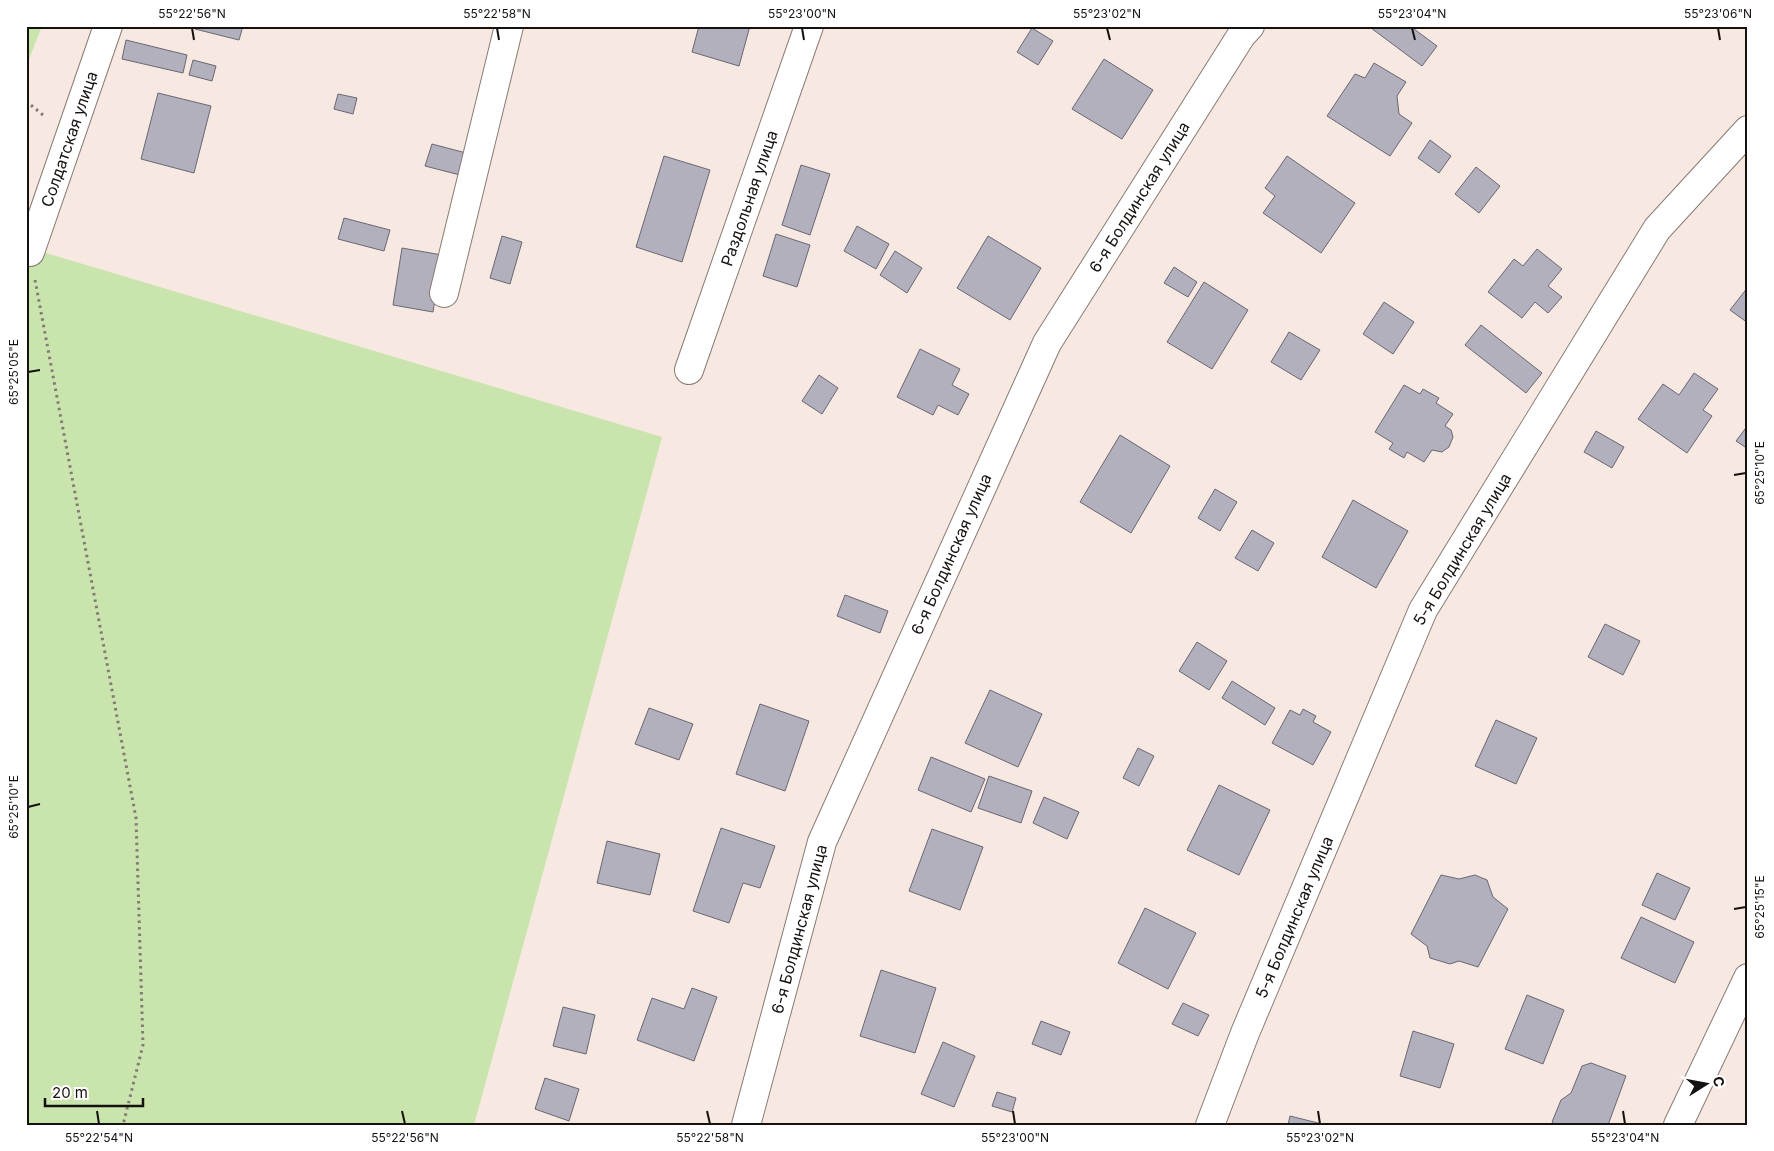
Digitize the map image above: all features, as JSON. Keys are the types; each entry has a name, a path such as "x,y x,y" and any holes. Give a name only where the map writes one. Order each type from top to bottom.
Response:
{"street":[{"name":"Солдатская улица","path":"30,252 108,26"},
{"path":"444,293 509,26"},
{"name":"Раздольная улица","path":"689,370 808,26"},
{"name":"6-я Болдинская улица","path":"746,1125 822,842 1046,342 1241,36 1250,26"},
{"name":"5-я Болдинская улица","path":"1210,1125 1245,1033 1423,610 1657,228 1748,130"},
{"path":"1678,1125 1748,978"}],"path":[{"path":"26,101 43,115"},
{"path":"30,252 136,818 143,1045 123,1125"}],"green space":[{"path":"26,26 42,26 26,67"},
{"path":"26,247 662,437 474,1125 26,1125"}],"building":[{"path":"196,26 243,26 239,40 195,29"},
{"path":"699,26 750,26 739,66 692,52"},
{"path":"1372,26 1410,26 1437,46 1422,66 1371,28"},
{"path":"1032,28 1053,41 1038,65 1017,52"},
{"path":"126,40 187,55 183,73 122,59"},
{"path":"1104,59 1153,90 1122,139 1072,109"},
{"path":"193,60 216,66 212,81 189,75"},
{"path":"1374,63 1406,82 1397,96 1399,114 1412,123 1390,156 1327,116 1355,74 1365,78"},
{"path":"158,93 211,106 194,173 141,159"},
{"path":"338,94 357,98 353,114 334,109"},
{"path":"1430,140 1451,156 1439,173 1418,158"},
{"path":"432,144 466,153 460,175 425,166"},
{"path":"664,156 710,170 682,262 636,247"},
{"path":"1287,156 1355,203 1321,253 1263,213 1275,196 1265,188"},
{"path":"801,165 830,174 810,235 782,225"},
{"path":"1476,167 1500,186 1479,213 1455,194"},
{"path":"344,218 390,230 384,251 338,239"},
{"path":"857,226 889,244 876,269 844,251"},
{"path":"776,234 810,245 797,287 763,276"},
{"path":"502,236 522,242 510,284 490,278"},
{"path":"988,236 1041,268 1010,320 957,288"},
{"path":"402,248 442,255 433,312 393,305"},
{"path":"1537,249 1562,269 1548,286 1562,297 1548,313 1535,302 1522,318 1488,292 1514,259 1523,266"},
{"path":"895,251 922,268 907,293 880,275"},
{"path":"1174,267 1197,282 1188,297 1164,283"},
{"path":"1204,282 1248,310 1212,369 1167,342"},
{"path":"1748,287 1748,323 1730,310"},
{"path":"1384,302 1414,322 1393,354 1363,334"},
{"path":"1481,325 1542,373 1526,393 1465,345"},
{"path":"1289,332 1320,350 1301,380 1271,362"},
{"path":"920,349 960,369 952,385 969,394 958,415 938,405 933,415 897,397"},
{"path":"1694,373 1718,389 1703,410 1712,416 1687,453 1638,419 1663,384 1679,395"},
{"path":"819,375 838,388 822,414 802,401"},
{"path":"1404,385 1420,394 1423,389 1439,398 1436,403 1453,414 1445,426 1451,430 1453,437 1449,447 1442,452 1432,450 1424,462 1407,452 1404,458 1389,449 1393,443 1375,432"},
{"path":"1748,425 1748,449 1736,441"},
{"path":"1596,431 1624,447 1612,468 1584,452"},
{"path":"1120,435 1170,466 1131,533 1080,502"},
{"path":"1215,489 1237,502 1220,531 1198,518"},
{"path":"1353,500 1408,531 1376,588 1322,557"},
{"path":"1252,530 1274,543 1258,571 1235,558"},
{"path":"845,595 888,611 880,633 837,616"},
{"path":"1605,624 1640,641 1623,675 1588,657"},
{"path":"1197,642 1227,661 1209,690 1179,671"},
{"path":"1232,681 1275,708 1265,725 1222,698"},
{"path":"990,690 1042,714 1018,767 965,743"},
{"path":"760,704 809,721 785,791 736,774"},
{"path":"649,708 693,724 679,760 635,744"},
{"path":"1303,709 1316,716 1313,722 1331,732 1313,765 1272,743 1290,710 1300,715"},
{"path":"1496,720 1537,738 1516,784 1475,766"},
{"path":"1138,748 1154,756 1139,786 1123,778"},
{"path":"931,757 985,779 971,812 918,790"},
{"path":"989,776 1032,791 1021,823 978,808"},
{"path":"1219,785 1270,810 1239,875 1187,850"},
{"path":"1044,797 1079,812 1067,839 1033,823"},
{"path":"721,828 775,846 760,888 743,883 729,923 693,911"},
{"path":"932,829 983,847 960,910 909,891"},
{"path":"607,841 660,854 650,895 597,883"},
{"path":"1657,873 1690,888 1675,920 1642,905"},
{"path":"1441,875 1459,879 1475,875 1487,880 1493,897 1508,909 1478,967 1459,961 1450,964 1430,958 1427,946 1411,934"},
{"path":"1145,908 1196,933 1168,989 1118,963"},
{"path":"1641,917 1694,942 1675,983 1621,958"},
{"path":"881,970 936,988 915,1053 860,1036"},
{"path":"692,988 717,997 694,1061 637,1040 652,998 684,1009"},
{"path":"1527,995 1564,1010 1543,1064 1505,1049"},
{"path":"1183,1003 1209,1015 1198,1036 1172,1024"},
{"path":"563,1007 595,1015 586,1054 553,1046"},
{"path":"1041,1021 1070,1032 1061,1055 1032,1044"},
{"path":"1413,1031 1454,1044 1440,1088 1400,1076"},
{"path":"943,1042 975,1056 954,1107 921,1094"},
{"path":"1591,1063 1626,1076 1608,1125 1555,1125 1552,1122 1561,1100 1571,1093 1582,1066"},
{"path":"545,1078 579,1089 569,1121 535,1109"},
{"path":"997,1092 1016,1098 1012,1112 992,1106"},
{"path":"1290,1116 1326,1125 1288,1125"}]}
